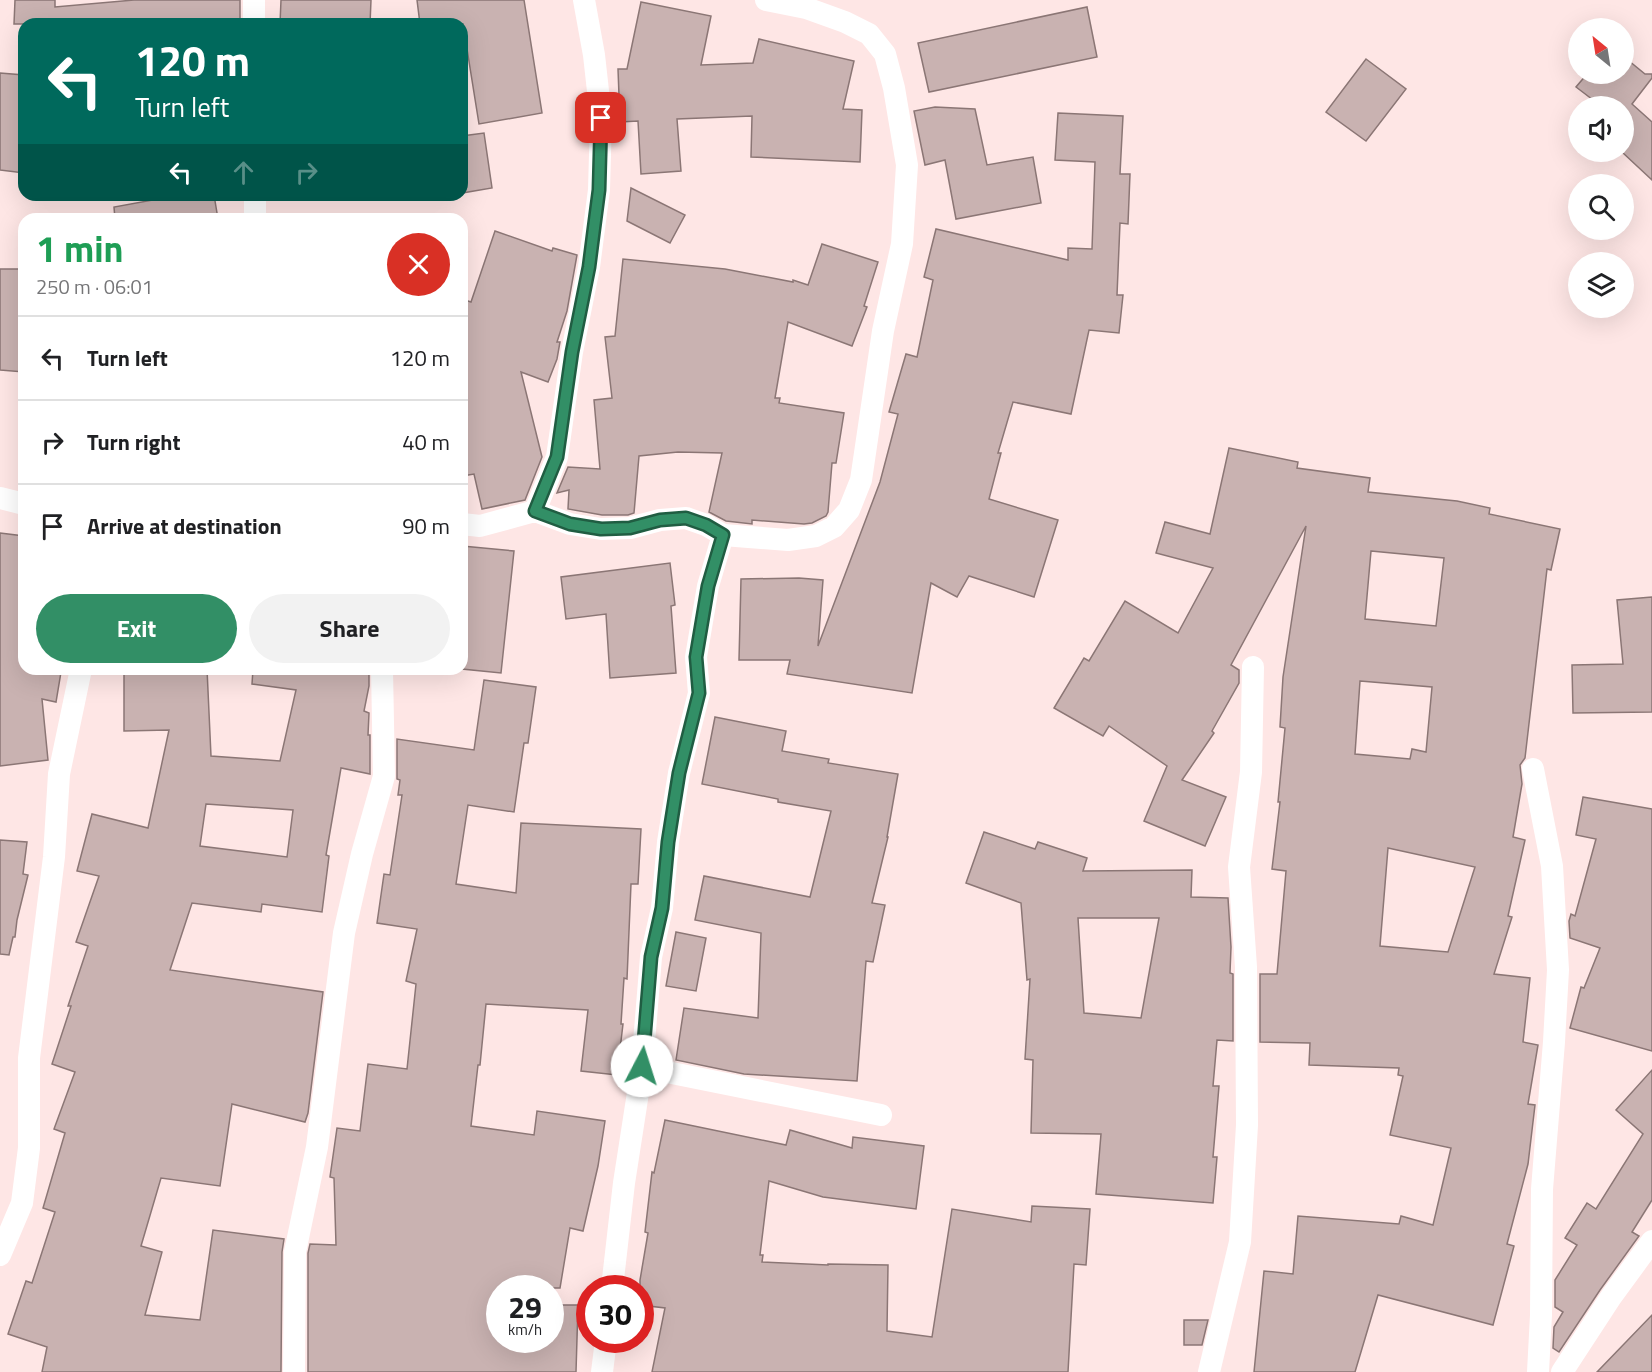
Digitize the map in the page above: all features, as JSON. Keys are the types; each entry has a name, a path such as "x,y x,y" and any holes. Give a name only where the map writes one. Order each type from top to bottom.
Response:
{"street":[{"path":"254,0 254,18"},
{"path":"535,511 557,457 572,352 589,267 599,190 601,118 594,55 584,0"},
{"path":"468,525 480,526 535,511 570,524 601,529 630,528 660,520 686,518 706,525 723,535 788,540 816,536 834,527 849,510 861,480 883,331 902,244 907,165 894,88 885,54 869,34 845,22 806,8 766,0"},
{"path":"0,498 18,502"},
{"path":"613,1275 624,1183 642,1066 651,957 662,908 668,842 679,773 699,693 696,657 708,586 723,535"},
{"path":"1209,1372 1240,1242 1247,1125 1246,967 1239,867 1251,772 1253,667"},
{"path":"0,1256 22,1203 29,1148 29,1058 54,857 59,774 80,675"},
{"path":"294,1372 295,1252 317,1147 344,933 362,854 384,776 382,675"},
{"path":"1533,769 1552,866 1558,970 1542,1189 1538,1372"},
{"path":"642,1066 881,1115"},
{"path":"1562,1372 1652,1241"},
{"path":"602,1372 604,1353"}],"building":[{"path":"15,0 55,0 55,7 134,0 240,0 240,18 18,18 18,24 14,24"},
{"path":"281,0 371,0 370,18 280,18"},
{"path":"417,0 524,0 542,113 479,124 468,55 468,18 419,18"},
{"path":"641,2 711,16 701,65 753,63 759,39 854,61 843,109 862,110 860,162 751,157 752,116 677,119 681,171 641,174 638,121 620,122 618,69 627,69"},
{"path":"1087,7 1097,57 929,92 918,43"},
{"path":"1366,59 1406,89 1366,141 1326,112"},
{"path":"1634,65 1645,74 1652,74 1652,78 1634,101 1634,96 1588,96 1576,87 1579,84 1634,84"},
{"path":"0,73 18,74 18,172 0,170"},
{"path":"1634,106 1652,122 1652,180 1633,162"},
{"path":"935,107 975,109 987,165 1033,157 1041,203 956,219 945,160 925,165 914,111"},
{"path":"1058,113 1123,116 1120,174 1130,174 1128,224 1120,223 1117,295 1123,295 1119,333 1089,330 1071,414 1013,402 998,453 1001,453 989,499 1058,520 1034,597 969,576 957,597 931,583 912,693 787,674 790,660 739,660 741,579 823,580 818,646 880,482 898,414 889,412 906,354 917,357 933,280 924,277 936,229 1068,260 1068,248 1092,249 1095,162 1055,160"},
{"path":"484,133 492,188 468,192 468,135"},
{"path":"631,188 685,215 670,243 627,221"},
{"path":"147,201 215,201 217,213 114,213 114,207"},
{"path":"495,231 552,251 553,248 577,255 567,311 557,342 560,342 557,359 548,382 521,372 542,457 525,500 482,509 474,474 468,475 468,301 471,302"},
{"path":"822,244 878,262 864,306 867,307 852,346 788,322 775,398 780,398 779,403 844,413 836,463 832,463 826,516 804,524 752,520 752,524 726,521 709,512 722,453 678,452 639,456 634,513 602,515 568,509 569,490 557,493 568,467 600,469 594,400 612,398 605,337 615,336 623,259 725,269 793,282 793,280 808,285"},
{"path":"0,269 18,269 18,372 0,370"},
{"path":"1229,448 1298,462 1297,468 1370,478 1368,492 1457,501 1490,508 1489,514 1560,529 1551,570 1547,569 1525,758 1520,765 1522,784 1513,837 1525,840 1508,916 1512,917 1494,974 1530,978 1523,1042 1538,1045 1528,1104 1535,1105 1528,1164 1507,1244 1514,1246 1493,1325 1378,1295 1355,1372 1254,1372 1264,1271 1293,1274 1298,1216 1399,1224 1401,1216 1433,1225 1451,1148 1390,1135 1403,1076 1398,1075 1399,1068 1309,1065 1310,1043 1260,1042 1260,974 1277,974 1286,871 1272,869 1280,802 1278,802 1285,728 1280,727 1283,677 1306,526 1231,665 1239,670 1239,683 1212,731 1214,733 1182,780 1226,797 1205,846 1144,821 1167,766 1109,726 1103,736 1054,708 1084,658 1089,661 1125,601 1178,633 1213,568 1156,553 1165,522 1210,534","holes":["1371,551 1444,558 1436,626 1365,619","1360,681 1432,687 1426,752 1412,749 1410,759 1355,754","1388,848 1475,867 1448,952 1380,946"]},
{"path":"0,533 18,535 18,675 60,675 56,702 42,699 48,760 0,766"},
{"path":"468,547 514,551 501,673 468,670"},
{"path":"670,563 675,605 671,606 676,673 610,678 606,614 566,619 561,577"},
{"path":"1652,597 1652,712 1573,713 1572,665 1623,664 1617,600"},
{"path":"124,675 207,675 211,756 280,761 296,690 252,684 253,675 369,675 364,711 369,713 370,774 341,768 326,855 329,856 322,912 262,904 261,912 192,903 170,970 323,992 305,1122 232,1104 220,1186 161,1178 141,1246 162,1252 145,1315 200,1320 213,1230 284,1239 281,1372 42,1372 47,1347 8,1334 26,1281 32,1283 55,1212 43,1208 65,1133 54,1129 75,1072 52,1064 88,946 76,942 99,876 77,871 92,814 148,828 169,730 124,731","holes":["206,804 293,810 287,857 200,846"]},
{"path":"484,680 536,687 528,743 524,743 514,812 468,805 456,884 516,893 521,823 641,829 638,884 631,884 627,979 624,978 621,1024 623,1024 617,1075 581,1071 588,1010 486,1004 480,1065 478,1065 471,1126 534,1135 537,1111 605,1121 598,1166 583,1231 570,1228 562,1275 486,1275 486,1353 564,1353 564,1305 576,1305 576,1372 308,1372 308,1253 310,1244 336,1245 334,1178 330,1177 337,1128 360,1131 368,1064 407,1069 416,984 406,981 417,929 377,923 384,874 390,875 402,795 398,795 400,780 397,779 397,739 474,750"},
{"path":"715,717 786,731 782,751 829,759 828,763 898,774 888,837 872,903 885,905 873,962 866,961 857,1081 744,1074 676,1060 684,1008 758,1018 761,933 695,920 704,876 810,897 831,811 778,802 778,799 702,784"},
{"path":"1583,797 1652,809 1652,1051 1570,1028 1581,987 1584,988 1600,948 1570,938 1569,921 1571,914 1575,916 1596,839 1576,835"},
{"path":"984,832 1035,849 1038,842 1087,858 1083,871 1192,870 1191,897 1228,898 1230,973 1233,974 1233,1041 1217,1040 1213,1086 1219,1086 1213,1157 1217,1157 1213,1203 1096,1194 1101,1134 1031,1133 1033,1060 1025,1059 1030,979 1027,980 1021,903 966,883","holes":["1078,918 1159,918 1141,1018 1084,1013"]},
{"path":"0,840 27,842 23,874 28,875 9,955 0,954"},
{"path":"676,932 706,938 696,991 666,986"},
{"path":"1652,1070 1652,1200 1632,1232 1639,1236 1559,1352 1553,1348 1554,1327 1563,1312 1555,1307 1555,1280 1577,1245 1565,1238 1587,1203 1596,1209 1643,1134 1616,1110"},
{"path":"665,1120 786,1145 790,1130 852,1148 853,1137 924,1146 916,1209 823,1197 769,1181 760,1255 763,1255 762,1262 888,1265 887,1331 932,1337 952,1209 1031,1222 1032,1206 1090,1209 1086,1265 1074,1264 1068,1372 652,1372 665,1308 654,1307 654,1275 641,1275 648,1233 645,1232 652,1172 654,1173"},
{"path":"1652,1315 1652,1372 1597,1372"},
{"path":"1184,1320 1208,1320 1202,1345 1184,1345"}],"route":[{"path":"601,118 599,190 589,267 572,352 557,457 535,511 570,524 601,529 630,528 660,520 686,518 706,525 723,535 708,586 696,657 699,693 679,773 668,842 662,908 651,957 642,1066"}]}
